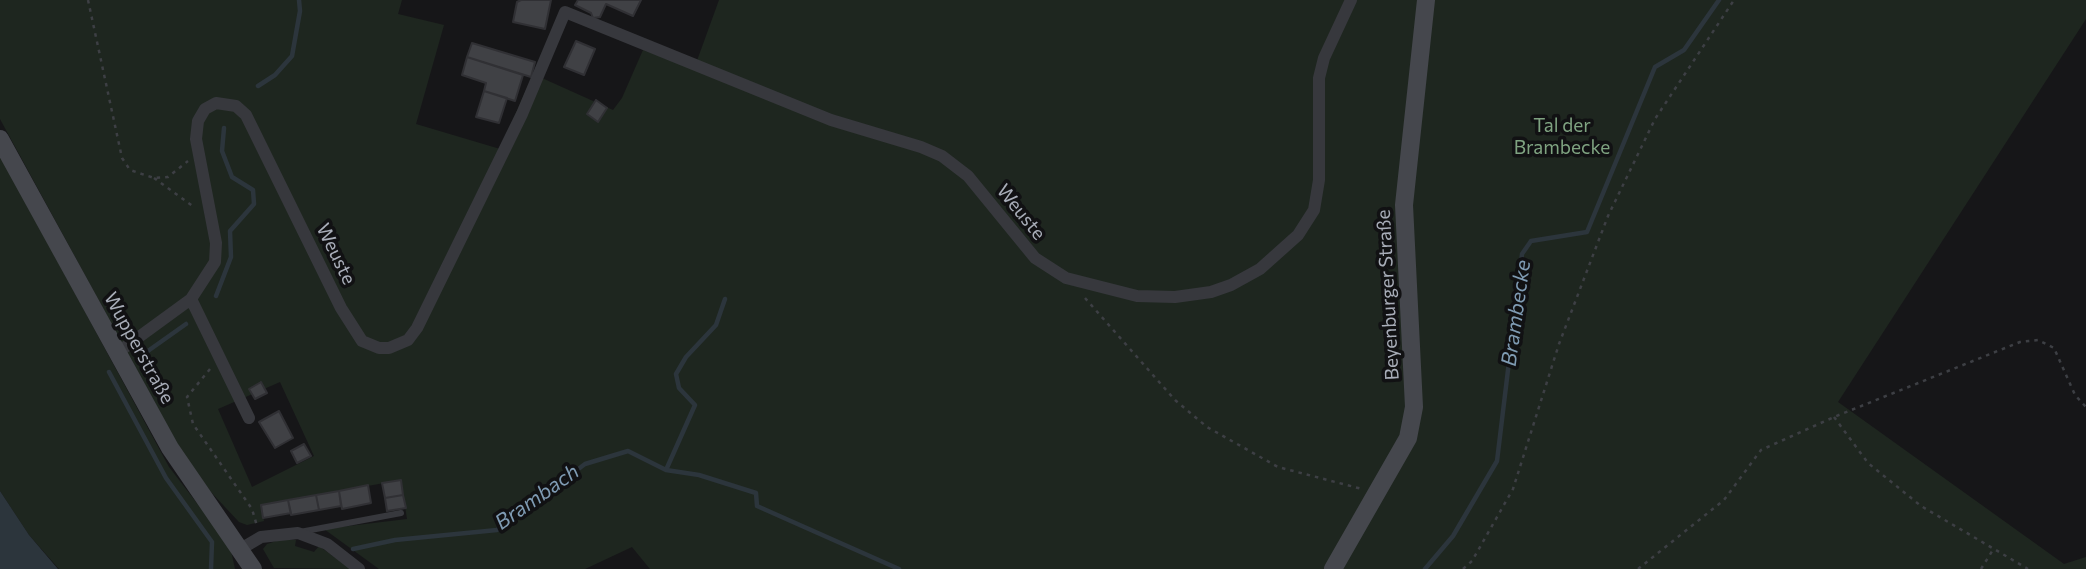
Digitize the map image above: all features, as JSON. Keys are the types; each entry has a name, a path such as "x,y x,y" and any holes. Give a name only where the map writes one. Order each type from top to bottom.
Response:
{"main road":[{"name":"Beyenburger Straße","path":"1333,569 1408,438 1414,407 1404,205 1426,0"},
{"name":"Wupperstraße","path":"0,139 170,448 253,569"}],"street":[{"name":"Weuste","path":"117,354 191,299 215,262 216,243 212,216 198,152 198,121 205,109 216,103 227,102 246,115 350,324 370,347 398,345 408,340 417,328 522,114 567,6 831,120 942,156 968,176 1035,258 1066,278 1137,296 1193,296 1240,281 1290,243 1306,226 1317,202 1319,78 1324,58 1351,0"},
{"path":"191,299 249,418"},
{"path":"239,550 261,537 298,533 327,544 359,569"}],"lane":[{"path":"298,533 401,513"}],"path":[{"path":"88,0 122,158 130,170 154,178 212,216"},
{"path":"1463,569 1472,561 1513,489 1559,344 1608,216 1655,119 1734,0"},
{"path":"154,178 168,177 198,152"},
{"path":"1066,278 1175,400 1207,427 1278,467 1358,487 1376,496"},
{"path":"1638,569 1724,500 1761,450 1833,417 2032,339 2054,348 2075,395 2086,407"},
{"path":"220,359 200,377 187,397 193,424 252,509 261,537"},
{"path":"1833,417 1868,463 1921,506 2028,569"},
{"path":"1982,569 1994,548"}],"green space":[{"name":"Tal der Brambecke","path":"0,0 402,0 398,14 444,25 416,124 500,149 533,74 613,110 622,98 643,50 694,69 719,0 2086,0 2086,19 1838,402 2064,564 2086,557 2086,569 650,569 632,547 585,569 379,569 324,529 407,519 401,480 261,505 264,521 247,525 239,522 210,491 177,444 0,119","holes":["280,382 314,456 252,487 218,409"]},
{"path":"0,155 169,467 230,546 235,569 59,569 29,535 0,491"},
{"path":"283,539 296,540 295,546 314,552 319,546 351,569 274,568 263,549 267,544"}],"shaded area":[{"path":"0,491 29,535 58,569 0,569"}],"building":[{"path":"551,0 545,29 513,22 517,2"},
{"path":"578,0 641,0 633,16 606,4 600,17 593,18 591,13 575,5"},
{"path":"576,41 595,49 584,75 564,67"},
{"path":"472,43 535,62 531,77 467,57"},
{"path":"467,57 523,75 515,101 484,91 486,83 462,75"},
{"path":"484,91 507,98 499,123 476,117"},
{"path":"596,100 607,108 598,122 587,114"},
{"path":"261,382 267,393 255,399 249,389"},
{"path":"279,411 293,438 275,448 259,422"},
{"path":"304,444 311,456 297,463 291,451"},
{"path":"401,480 403,495 385,498 382,483"},
{"path":"368,485 371,503 342,509 339,491"},
{"path":"339,491 341,506 319,510 316,495"},
{"path":"316,495 319,510 291,515 288,500"},
{"path":"403,495 406,508 387,511 385,498"},
{"path":"288,500 291,513 263,518 261,505"}],"waterway":[{"path":"258,86 275,75 292,56 300,11 299,0"},
{"name":"Brambecke","path":"1425,569 1453,536 1497,461 1522,254 1531,241 1587,232 1655,67 1684,50 1719,0"},
{"path":"216,296 231,257 230,231 254,204 253,190 232,177 222,151 224,128"},
{"path":"666,470 695,405 679,388 676,374 686,357 716,325 725,299"},
{"path":"138,358 186,324"},
{"path":"109,372 166,478 212,542 211,569"},
{"name":"Brambach","path":"353,549 395,540 497,530 585,464 628,451 666,470 699,475 756,493 757,506 899,569"}]}
